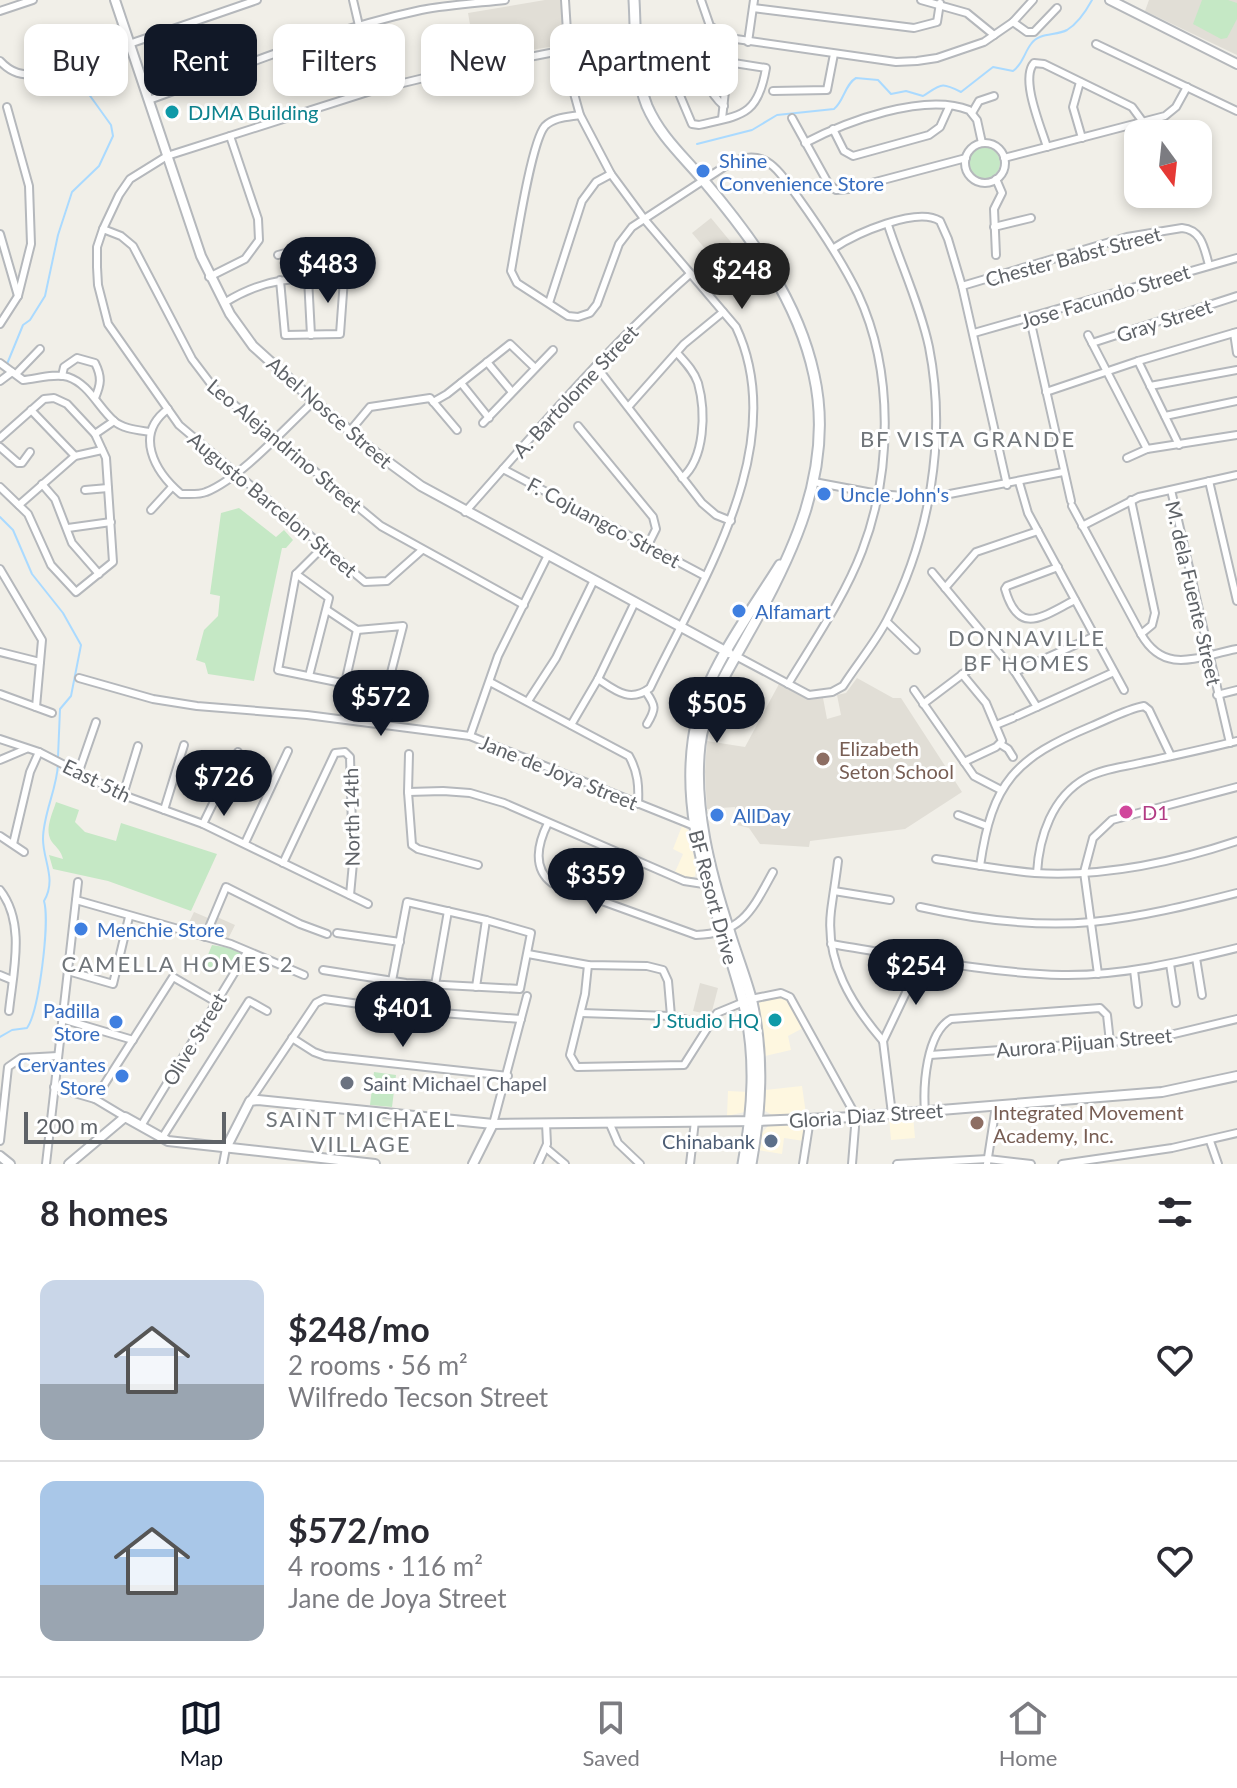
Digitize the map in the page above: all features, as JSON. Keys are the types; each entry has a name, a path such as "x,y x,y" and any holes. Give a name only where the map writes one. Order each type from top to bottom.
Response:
{"main road":[{"name":"BF Resort Drive","path":"634,0 636,24"},
{"name":"BF Resort Drive","path":"644,96 655,122 669,143 704,182 762,257 798,319 813,368 819,410 819,444 807,510 787,557 698,713 692,750 691,777 711,885 747,1000 761,1068 751,1164"},
{"name":"BF Resort Drive","path":"743,1164 754,1121"}],"street":[{"path":"0,11 33,0"},
{"name":"Abel Nosce Street","path":"115,0 209,277 253,346 314,401 421,486 732,654"},
{"path":"0,61 7,69 20,75 39,75 257,0"},
{"path":"353,0 358,24"},
{"path":"370,24 425,9 505,0"},
{"path":"565,0 567,24"},
{"path":"701,0 710,26 729,38 896,62 917,61 972,48 1013,22 1031,2"},
{"path":"748,42 754,0"},
{"path":"921,0 967,13 994,35"},
{"path":"1020,0 1031,2"},
{"path":"1110,0 1237,64"},
{"path":"753,8 914,28 937,22 940,3"},
{"path":"1013,22 1027,32 1034,32 1057,8"},
{"path":"1096,44 1237,111"},
{"name":"Augusto Barcelon Street","path":"405,84 550,53"},
{"path":"773,91 827,90 834,54"},
{"path":"149,100 273,57"},
{"path":"1047,147 1030,92 1031,65 1039,62 1132,107 1142,120"},
{"path":"680,96 692,124 737,115 757,101 762,93 766,68 738,64"},
{"path":"1080,82 1073,102 1082,138"},
{"path":"1149,120 1171,112 1187,87"},
{"name":"Augusto Barcelon Street","path":"355,96 167,156 142,169 119,195 103,229 97,247 98,285 108,324 179,425 365,582 387,581 422,550"},
{"path":"575,96 580,115 611,174 645,220 736,327 745,347 752,393 748,464 740,496 731,521 650,688 636,696 624,695 598,679"},
{"path":"715,96 724,106"},
{"path":"722,119 725,96"},
{"path":"972,113 979,101 994,96"},
{"path":"0,324 18,296 31,244 29,186 7,107"},
{"path":"833,129 844,151 853,156 929,135 940,127 949,107"},
{"path":"805,143 833,129 892,110 949,107 963,108 972,113 977,120 982,143"},
{"path":"580,115 555,119 540,133 511,271 517,283 568,316 590,313 597,304 619,244 632,227 744,156 754,156 778,170 834,248 859,297 871,330 879,369 884,433 878,494 866,540 850,579 788,684"},
{"path":"792,118 828,183 842,190 966,158"},
{"path":"1004,158 1124,127"},
{"path":"209,277 245,259 259,240 258,219 230,136"},
{"path":"982,143 996,146 1004,158 1003,170 996,179 983,182 971,177 965,165 971,148 982,143"},
{"path":"549,303 582,201 596,182 611,174"},
{"path":"996,179 1002,193 994,209 996,255"},
{"path":"834,248 852,236 926,215 940,221 948,239 974,333 1007,485"},
{"path":"994,227 1031,218"},
{"path":"732,654 809,695 832,692 843,686 887,622 912,562 929,498 935,440 934,376 928,343 888,225"},
{"name":"Chester Babst Street","path":"962,286 1127,237 1182,228 1198,234 1209,265"},
{"name":"Leo Alejandrino Street","path":"103,229 121,236 133,246 203,375 214,388 381,526 524,605"},
{"path":"0,234 18,296"},
{"path":"278,255 293,251 301,254 308,278 311,335"},
{"name":"Jose Facundo Street","path":"974,333 1237,258"},
{"name":"A. Bartolome Street","path":"465,512 596,366 690,274"},
{"path":"224,303 254,286 280,280 344,279 340,334 285,335 280,280"},
{"name":"Gray Street","path":"1092,343 1237,296"},
{"path":"629,406 677,353 723,312"},
{"path":"1030,319 1072,504 1141,634 1155,654 1167,660 1237,649"},
{"path":"1046,392 1236,333 1237,353"},
{"path":"1088,335 1147,449"},
{"path":"433,402 511,344 535,368"},
{"path":"0,381 40,349"},
{"path":"461,383 486,420 553,350"},
{"path":"677,353 691,368 698,383 701,403 698,454 694,465 682,478"},
{"path":"62,376 64,367 77,358 95,363 101,375 95,398"},
{"path":"1138,361 1179,445"},
{"path":"487,362 512,392"},
{"path":"0,363 23,380 62,376 78,383 114,421 150,432"},
{"path":"596,366 682,478 716,515 731,521"},
{"path":"1150,386 1237,370"},
{"path":"0,438 44,399 54,398 67,404 95,434 106,458 113,562 76,592 51,565 28,514 0,487"},
{"path":"350,431 370,407 430,398 457,430"},
{"path":"168,409 155,418 150,432 155,464 181,494 205,492 236,473 314,401"},
{"path":"1165,416 1237,401"},
{"path":"31,410 75,456"},
{"path":"95,434 114,421"},
{"path":"578,426 653,517 656,529 648,545"},
{"path":"1127,458 1147,449 1237,435"},
{"path":"0,447 18,463 22,463 30,452"},
{"path":"19,505 75,456 102,450"},
{"name":"F. Cojuangco Street","path":"503,469 705,576"},
{"path":"814,482 878,494 929,498 1063,472"},
{"path":"1082,526 1131,500 1237,475"},
{"path":"1209,481 1237,601"},
{"path":"1019,482 1028,513 1124,690"},
{"path":"42,484 55,499 72,543 99,574"},
{"path":"151,510 172,487"},
{"path":"85,490 108,488"},
{"name":"M. dela Fuente Street","path":"1171,490 1217,695 1233,742"},
{"path":"1131,500 1155,613 1152,625 1141,634"},
{"path":"68,528 111,522"},
{"path":"945,588 976,552 1038,531"},
{"path":"323,547 296,574 278,670 386,692 403,626 357,630 327,610"},
{"path":"470,736 498,656 548,555"},
{"path":"1058,567 1007,586 1008,597 1027,620 1036,619 1075,600"},
{"path":"0,569 42,640 36,707"},
{"path":"932,572 1015,672 1037,707"},
{"path":"296,574 327,596 327,610 309,676"},
{"path":"528,701 556,658 594,580"},
{"path":"571,725 598,679 635,602"},
{"path":"887,622 916,650"},
{"path":"345,683 357,630"},
{"path":"1015,672 1095,636"},
{"path":"0,652 40,662"},
{"path":"923,704 976,664"},
{"path":"996,725 1114,672"},
{"path":"962,674 978,692 996,725 1002,741 1000,744"},
{"name":"Jane de Joya Street","path":"79,678 153,699 197,706 307,715 470,736 699,828"},
{"path":"490,682 629,756 639,782 638,804"},
{"path":"914,690 978,780 1001,790"},
{"path":"1217,695 1237,690"},
{"path":"646,692 655,704 647,724"},
{"path":"0,694 52,713"},
{"path":"980,866 987,826 1001,790 1015,771 1042,749 1141,706 1149,710 1171,756"},
{"path":"79,771 96,722"},
{"name":"East 5th","path":"0,739 39,752 123,795 203,824 368,904"},
{"path":"1037,873 1038,848 1043,831 1074,787 1093,774 1233,742"},
{"path":"964,762 1000,744"},
{"path":"1000,744 1013,757"},
{"path":"164,810 184,745"},
{"path":"123,795 138,746"},
{"path":"0,760 28,748"},
{"path":"245,843 288,751"},
{"path":"13,844 30,772 39,752"},
{"path":"203,824 238,752"},
{"name":"North 14th","path":"283,863 335,753 345,752 350,757 353,863 350,895"},
{"path":"409,754 412,845 478,865"},
{"path":"1098,974 1084,872 1093,838 1112,820 1237,787"},
{"path":"408,792 470,793 504,803 684,881 711,885"},
{"path":"958,815 987,826"},
{"path":"548,823 541,841 539,866 543,876 552,883 682,932 696,935 724,931 747,916 773,872"},
{"path":"0,836 24,852"},
{"path":"936,859 1037,873 1084,872 1164,861 1237,841"},
{"path":"838,861 830,914 831,944 840,977 854,1005 883,1041 892,1114"},
{"path":"46,1164 78,882"},
{"path":"205,937 226,887 327,934"},
{"path":"0,890 10,902 15,926 9,1011"},
{"path":"834,891 890,900"},
{"path":"920,907 990,918 1090,922 1149,913 1237,893"},
{"path":"76,900 205,937 304,975"},
{"path":"323,970 392,981 520,989 530,932 408,902 392,981"},
{"path":"435,985 448,911"},
{"path":"68,971 110,984 114,982 129,917"},
{"path":"476,987 486,920"},
{"path":"337,933 400,942"},
{"path":"831,944 1014,972 1062,975 1134,970 1237,948"},
{"name":"Olive Street","path":"141,1126 247,952"},
{"path":"528,954 588,965 647,966 663,970 668,981 671,1016"},
{"path":"1196,958 1202,995"},
{"path":"883,1041 922,959"},
{"path":"1170,964 1176,1003"},
{"path":"588,965 581,1013 570,1055 577,1067 677,1066 689,1060 717,1013 747,1000 781,993 794,1001 854,1117 852,1164"},
{"path":"1134,970 1138,1004"},
{"path":"0,975 12,980"},
{"path":"95,1099 173,977 216,1002"},
{"path":"473,1164 493,1124 527,996"},
{"path":"223,1164 226,1148 250,1101 316,1003 324,999 402,1010 521,1019"},
{"path":"165,1140 249,1001 267,1011"},
{"path":"925,1112 923,1089 930,1055 939,1031 951,1019 1103,1009 1107,1015 1110,1042"},
{"path":"581,1013 671,1016 708,1025"},
{"path":"62,1019 133,1040"},
{"name":"Aurora Pijuan Street","path":"930,1055 1173,1035 1237,1019"},
{"path":"292,1038 325,1056 508,1076"},
{"path":"0,1141 8,1067 21,1058 58,1056"},
{"name":"Gloria Diaz Street","path":"250,1101 493,1124 754,1121 925,1112 1162,1092 1237,1076"},
{"path":"54,1087 95,1099 165,1140 375,1164"},
{"path":"987,1162 996,1106"},
{"path":"69,1164 125,1117"},
{"path":"803,1164 810,1119"},
{"path":"690,1164 695,1121"},
{"path":"609,1122 618,1143 640,1164"},
{"path":"538,1164 546,1148 546,1123"},
{"path":"1062,1164 1210,1141 1237,1133"},
{"path":"1210,1141 1218,1164"},
{"path":"546,1148 565,1164"},
{"path":"0,1156 10,1164"},
{"path":"897,1164 1031,1164"}],"shaded area":[{"path":"560,0 564,24 550,24 550,47 534,50 534,24 470,24 468,13"},
{"path":"1149,0 1237,0 1237,55 1145,11"},
{"path":"711,218 749,264 731,280 692,233"},
{"name":"Elizabeth Seton School","path":"857,678 893,698 901,698 962,792 905,829 810,841 809,847 760,844 749,828 737,825 735,807 707,809 707,741 745,747 779,684 808,700 823,698 827,719 841,715 837,695 846,693"},
{"path":"682,826 689,831 696,869 695,876 690,878 675,872 683,854 673,849"},
{"path":"194,912 235,925 228,939 186,929"},
{"path":"700,983 718,988 711,1015 693,1011"},
{"path":"777,997 789,1001 803,1028 788,1036 791,1050 765,1056 756,1002"},
{"path":"802,1086 806,1114 774,1116 765,1111 765,1090"},
{"path":"728,1091 749,1092 745,1112 727,1116"},
{"path":"913,1115 915,1138 891,1140 889,1117"},
{"name":"Chinabank","path":"803,1124 806,1128 804,1141 784,1138 782,1154 757,1150 760,1135 768,1126"}],"green space":[{"path":"1202,0 1237,3 1237,19 1227,38 1221,39 1193,24"},
{"path":"984,147 995,152 1000,163 995,174 984,179 973,174 968,163 973,152"},
{"path":"239,508 276,537 284,530 293,540 282,548 254,681 208,674 205,663 196,660 204,630 218,616 220,596 210,594 221,513"},
{"path":"56,802 79,810 75,822 85,832 116,841 121,823 217,854 191,911 108,881 53,869 49,855 63,859 49,833"},
{"path":"212,945 242,954 231,969 220,963 214,972 203,967"},
{"path":"374,1072 396,1075 392,1107 370,1105"}],"waterway":[{"path":"697,144 752,130 777,115 834,109 856,78 878,80 891,94 906,91 923,96 942,86 961,92 993,67 1013,71 1034,40 1071,27 1092,0"},
{"path":"7,364 23,325 30,320 45,296 58,235 72,192 99,166 113,136 111,125 90,96"},
{"path":"0,517 13,530 32,574 63,613 81,645 71,696 60,709 58,757"},
{"path":"0,1037 12,1030 27,1028 36,1004 44,946 44,901 49,885 44,830 58,764"}],"place":[{"name":"DJMA Building","path":"172,112"},
{"name":"Shine Convenience Store","path":"703,171"},
{"name":"Uncle John's","path":"824,494"},
{"name":"Alfamart","path":"739,611"},
{"name":"Elizabeth Seton School","path":"823,759"},
{"name":"D1","path":"1126,812"},
{"name":"AllDay","path":"717,815"},
{"name":"Menchie Store","path":"81,929"},
{"name":"J Studio HQ","path":"775,1020"},
{"name":"Padilla Store","path":"116,1022"},
{"name":"Cervantes Store","path":"122,1076"},
{"name":"Saint Michael Chapel","path":"347,1083"},
{"name":"Integrated Movement Academy, Inc.","path":"977,1123"},
{"name":"Chinabank","path":"771,1141"}],"district":[{"name":"BF VISTA GRANDE","path":"968,438"},
{"name":"DONNAVILLE BF HOMES","path":"1027,650"},
{"name":"CAMELLA HOMES 2","path":"178,963"},
{"name":"SAINT MICHAEL VILLAGE","path":"361,1130"}]}
